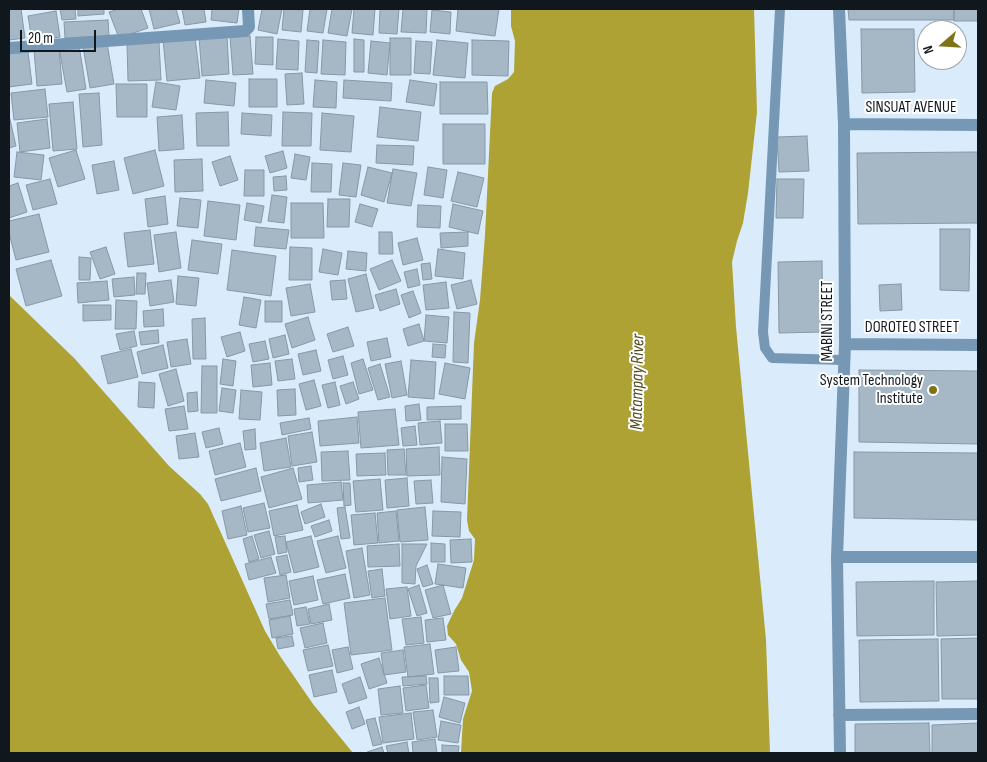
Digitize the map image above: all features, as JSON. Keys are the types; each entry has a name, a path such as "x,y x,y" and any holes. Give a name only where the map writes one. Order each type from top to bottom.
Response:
{"street":[{"path":"9,48 245,31 249,27 248,9"},
{"name":"MABINI STREET","path":"838,9 844,124 845,344 837,557 840,753"},
{"name":"SINSUAT AVENUE","path":"844,124 978,125"},
{"name":"DOROTEO STREET","path":"845,344 978,345"},
{"path":"837,557 978,557"},
{"path":"839,715 978,714"}],"lane":[{"path":"780,9 763,332 765,348 772,358 844,360"}],"water":[{"name":"Matampay River","path":"511,9 754,9 757,112 743,223 732,262 736,327 766,640 770,753 461,753 463,719 472,691 469,672 461,660 456,644 448,635 447,626 462,598 474,560 475,539 469,531 467,520 474,343 480,300 485,235 492,93 495,86 508,79 514,72 515,41 511,26"},
{"path":"9,295 75,359 169,466 200,494 208,504 265,631 313,704 353,753 9,753"}],"building":[{"path":"9,9 21,9 25,38 9,40"},
{"path":"60,9 75,9 76,19 62,20"},
{"path":"78,9 104,9 104,14 78,16"},
{"path":"119,9 141,9 148,28 119,38 109,12"},
{"path":"149,9 176,9 180,23 154,29"},
{"path":"182,9 204,9 206,22 185,25"},
{"path":"212,9 239,9 237,23 211,20"},
{"path":"262,9 282,9 277,34 258,30"},
{"path":"284,9 303,10 301,32 282,30"},
{"path":"310,9 327,9 323,33 307,31"},
{"path":"332,9 352,9 347,36 328,33"},
{"path":"354,9 375,9 373,35 352,33"},
{"path":"380,9 399,9 397,34 379,33"},
{"path":"403,9 427,9 426,33 401,32"},
{"path":"458,9 499,9 495,36 456,31"},
{"path":"848,9 954,9 954,20 849,20"},
{"path":"954,9 978,9 978,21 954,20"},
{"path":"432,10 451,12 450,34 430,32"},
{"path":"56,11 60,37 32,41 28,16"},
{"path":"108,20 109,36 65,38 64,22"},
{"path":"861,29 914,29 915,92 862,93"},
{"path":"227,36 229,74 202,76 199,37"},
{"path":"250,36 253,74 233,75 230,37"},
{"path":"195,37 200,78 167,81 163,40"},
{"path":"256,37 273,37 273,65 255,64"},
{"path":"390,38 411,38 411,75 390,75"},
{"path":"278,39 299,41 298,70 276,69"},
{"path":"354,39 364,40 364,72 354,72"},
{"path":"307,40 319,41 317,73 305,72"},
{"path":"323,40 346,42 345,75 321,74"},
{"path":"437,40 468,43 465,78 433,75"},
{"path":"472,40 509,41 508,76 472,75"},
{"path":"371,41 390,43 387,75 368,73"},
{"path":"416,41 432,42 430,74 414,73"},
{"path":"159,42 161,80 128,81 127,43"},
{"path":"107,43 114,84 90,88 83,47"},
{"path":"79,45 86,89 67,92 59,48"},
{"path":"59,48 62,84 37,86 34,50"},
{"path":"28,52 32,84 9,87 9,54"},
{"path":"302,73 304,104 287,105 285,74"},
{"path":"249,79 277,79 277,107 249,107"},
{"path":"206,80 236,83 234,106 204,103"},
{"path":"315,80 337,82 336,108 313,107"},
{"path":"344,80 392,83 391,101 343,98"},
{"path":"410,80 437,84 434,106 406,102"},
{"path":"156,82 180,86 176,110 152,107"},
{"path":"440,82 487,82 488,114 440,114"},
{"path":"116,84 147,84 147,117 117,117"},
{"path":"45,89 48,117 14,120 11,93"},
{"path":"99,93 102,145 83,147 79,94"},
{"path":"73,102 77,149 53,151 49,104"},
{"path":"380,107 421,112 418,141 377,137"},
{"path":"228,112 229,146 197,146 196,113"},
{"path":"283,112 312,113 311,146 282,146"},
{"path":"242,113 272,115 271,136 241,134"},
{"path":"322,113 354,116 351,152 320,150"},
{"path":"9,115 16,146 9,148"},
{"path":"182,115 184,149 159,151 157,117"},
{"path":"47,119 50,148 20,152 17,123"},
{"path":"443,124 485,124 485,164 443,164"},
{"path":"807,136 809,171 779,172 777,137"},
{"path":"377,145 414,146 413,165 376,163"},
{"path":"76,150 85,179 58,187 49,158"},
{"path":"155,150 164,186 133,194 124,158"},
{"path":"283,151 287,168 270,173 265,156"},
{"path":"17,152 44,155 41,180 14,177"},
{"path":"978,152 978,223 858,224 857,153"},
{"path":"295,154 310,157 306,180 291,178"},
{"path":"230,156 238,180 220,186 212,162"},
{"path":"202,159 203,191 175,192 174,160"},
{"path":"114,161 119,190 97,194 92,165"},
{"path":"312,163 332,164 331,192 311,192"},
{"path":"343,163 361,165 356,197 339,195"},
{"path":"368,167 392,173 384,202 361,195"},
{"path":"428,167 447,170 443,198 424,195"},
{"path":"393,169 417,173 411,206 387,203"},
{"path":"245,170 264,170 264,196 244,196"},
{"path":"458,172 484,178 477,207 451,201"},
{"path":"286,176 287,190 274,191 273,177"},
{"path":"50,179 57,204 33,210 26,185"},
{"path":"777,179 804,179 803,218 776,218"},
{"path":"18,183 27,212 9,218 9,186"},
{"path":"272,195 287,197 284,223 268,221"},
{"path":"165,196 168,224 148,227 145,199"},
{"path":"180,198 201,200 198,228 177,226"},
{"path":"328,199 350,199 349,227 327,227"},
{"path":"208,201 240,205 236,240 204,236"},
{"path":"247,203 264,206 261,223 244,220"},
{"path":"291,203 323,203 324,238 291,238"},
{"path":"360,204 378,209 372,227 355,222"},
{"path":"453,204 483,211 478,234 449,227"},
{"path":"418,205 441,206 440,228 417,227"},
{"path":"39,214 49,252 16,260 9,233 9,221"},
{"path":"256,227 289,230 286,249 254,246"},
{"path":"940,229 970,229 969,291 940,290"},
{"path":"150,230 154,264 128,267 124,233"},
{"path":"176,232 181,268 159,272 154,235"},
{"path":"379,232 392,232 393,254 379,254"},
{"path":"468,232 468,246 441,248 440,233"},
{"path":"417,238 423,260 403,265 398,243"},
{"path":"192,240 222,244 218,274 188,270"},
{"path":"106,247 115,274 100,279 90,252"},
{"path":"290,247 312,248 312,280 289,280"},
{"path":"323,249 342,253 338,275 319,272"},
{"path":"438,249 465,253 463,279 435,276"},
{"path":"232,250 276,256 271,296 227,290"},
{"path":"348,251 367,253 366,271 346,269"},
{"path":"79,257 91,258 90,280 79,280"},
{"path":"51,260 62,296 26,306 16,269"},
{"path":"392,260 401,281 379,290 370,269"},
{"path":"822,261 823,332 779,333 778,262"},
{"path":"430,263 432,279 423,280 421,264"},
{"path":"417,269 420,285 408,288 404,272"},
{"path":"137,273 146,273 145,294 136,294"},
{"path":"366,274 374,308 356,312 348,279"},
{"path":"178,276 199,278 196,306 176,304"},
{"path":"134,277 135,295 114,297 112,279"},
{"path":"171,280 174,302 150,306 147,283"},
{"path":"345,280 347,299 332,300 330,281"},
{"path":"471,280 477,304 457,309 451,285"},
{"path":"107,281 109,300 78,303 77,283"},
{"path":"446,282 449,308 426,310 423,285"},
{"path":"310,284 315,312 291,316 286,288"},
{"path":"901,284 902,310 880,311 879,285"},
{"path":"396,289 400,304 380,311 375,295"},
{"path":"413,291 421,313 409,318 401,295"},
{"path":"244,297 261,300 256,328 239,325"},
{"path":"116,300 137,301 136,329 115,329"},
{"path":"265,301 282,301 282,322 265,322"},
{"path":"83,305 111,305 111,320 83,321"},
{"path":"163,309 164,326 144,327 143,311"},
{"path":"454,312 470,313 468,363 453,362"},
{"path":"426,315 449,317 447,343 424,341"},
{"path":"308,317 315,340 292,348 285,324"},
{"path":"205,318 206,359 193,359 192,319"},
{"path":"419,324 424,341 408,346 403,329"},
{"path":"348,327 354,346 333,352 327,334"},
{"path":"158,330 159,343 141,345 139,332"},
{"path":"134,331 137,346 120,350 116,334"},
{"path":"240,332 245,351 227,357 221,337"},
{"path":"285,335 289,354 273,358 269,339"},
{"path":"387,338 391,357 371,361 367,342"},
{"path":"187,339 191,364 171,367 167,342"},
{"path":"265,341 269,359 253,362 249,344"},
{"path":"433,344 446,345 445,358 432,357"},
{"path":"163,345 168,368 142,374 137,352"},
{"path":"131,349 138,377 108,384 101,356"},
{"path":"316,350 321,371 303,375 298,354"},
{"path":"343,356 348,375 333,379 328,360"},
{"path":"223,359 236,361 233,386 220,384"},
{"path":"292,359 295,379 278,381 275,361"},
{"path":"363,359 373,390 359,394 351,363"},
{"path":"411,360 436,362 434,399 408,397"},
{"path":"401,361 407,395 392,398 385,364"},
{"path":"270,363 272,385 253,387 251,365"},
{"path":"445,363 470,368 465,399 439,394"},
{"path":"380,364 390,397 378,400 368,368"},
{"path":"202,366 217,366 217,413 201,413"},
{"path":"176,369 184,401 168,406 159,374"},
{"path":"859,370 978,371 978,444 859,442"},
{"path":"314,380 321,406 306,410 299,384"},
{"path":"139,382 155,383 154,408 138,407"},
{"path":"335,382 340,405 328,408 322,385"},
{"path":"353,382 359,399 346,404 340,386"},
{"path":"222,388 236,390 233,413 219,411"},
{"path":"295,389 296,415 278,416 277,390"},
{"path":"241,390 262,392 260,420 239,419"},
{"path":"197,392 198,411 188,412 187,393"},
{"path":"419,404 421,420 406,421 405,406"},
{"path":"184,406 188,429 169,431 165,409"},
{"path":"461,406 461,419 427,420 427,407"},
{"path":"395,409 399,445 361,448 358,412"},
{"path":"357,417 359,443 320,446 318,421"},
{"path":"309,418 311,429 282,435 280,423"},
{"path":"440,421 442,443 420,445 418,423"},
{"path":"445,424 467,424 468,451 445,451"},
{"path":"415,426 417,445 403,446 401,428"},
{"path":"219,428 223,444 206,448 202,432"},
{"path":"255,429 256,449 245,450 243,431"},
{"path":"312,432 317,462 292,466 288,436"},
{"path":"195,433 199,457 179,459 176,436"},
{"path":"286,438 291,467 264,471 260,443"},
{"path":"240,443 246,467 215,475 209,451"},
{"path":"439,447 440,475 407,476 406,449"},
{"path":"404,449 406,475 388,475 387,450"},
{"path":"348,451 350,480 322,481 321,452"},
{"path":"854,452 978,453 978,520 854,518"},
{"path":"385,453 386,475 357,476 356,454"},
{"path":"442,457 467,459 465,504 441,502"},
{"path":"311,466 313,480 299,482 298,468"},
{"path":"256,468 261,491 221,501 215,479"},
{"path":"293,468 302,499 269,508 261,477"},
{"path":"407,478 409,506 387,508 385,480"},
{"path":"380,479 383,510 356,512 353,481"},
{"path":"431,480 433,503 416,504 414,481"},
{"path":"341,482 343,500 308,503 307,485"},
{"path":"343,483 350,483 351,505 344,506"},
{"path":"264,503 270,528 248,532 243,508"},
{"path":"321,504 325,517 305,524 301,512"},
{"path":"297,505 303,530 274,536 269,511"},
{"path":"241,506 247,535 228,539 222,511"},
{"path":"345,507 350,538 341,539 337,508"},
{"path":"425,507 428,540 400,542 397,510"},
{"path":"396,511 399,541 379,543 377,513"},
{"path":"433,511 461,512 460,537 432,536"},
{"path":"375,513 378,543 354,545 351,515"},
{"path":"329,520 332,531 315,537 311,526"},
{"path":"269,531 275,554 261,558 254,535"},
{"path":"252,536 259,559 249,562 243,539"},
{"path":"285,536 287,552 278,554 275,537"},
{"path":"311,536 319,567 294,573 286,542"},
{"path":"338,536 346,568 326,573 317,541"},
{"path":"471,539 472,562 451,563 450,540"},
{"path":"431,543 445,544 445,562 431,562"},
{"path":"399,544 400,566 368,567 367,546"},
{"path":"402,544 427,544 416,566 415,584 402,583"},
{"path":"362,548 370,595 354,598 346,551"},
{"path":"287,555 291,572 280,575 276,557"},
{"path":"271,557 276,573 249,580 245,564"},
{"path":"438,564 466,568 463,588 435,584"},
{"path":"427,565 433,584 423,587 417,569"},
{"path":"382,569 385,596 372,598 368,571"},
{"path":"345,574 350,598 323,604 317,580"},
{"path":"286,575 290,598 268,602 264,578"},
{"path":"313,576 318,600 294,605 289,581"},
{"path":"934,581 934,635 857,636 856,582"},
{"path":"978,581 978,635 937,636 936,582"},
{"path":"419,585 427,613 417,616 408,589"},
{"path":"443,585 451,614 433,618 425,590"},
{"path":"407,587 411,616 390,619 386,589"},
{"path":"385,598 392,650 351,655 344,603"},
{"path":"290,600 293,615 269,619 266,604"},
{"path":"329,604 332,620 311,624 308,609"},
{"path":"306,607 310,624 297,626 294,609"},
{"path":"290,616 293,634 272,638 269,620"},
{"path":"421,617 424,643 406,645 402,619"},
{"path":"443,618 446,640 427,642 425,620"},
{"path":"323,623 327,643 305,648 300,628"},
{"path":"292,636 294,646 278,649 276,638"},
{"path":"978,638 978,699 942,699 941,639"},
{"path":"938,639 939,701 860,702 859,640"},
{"path":"430,644 434,674 408,677 404,647"},
{"path":"328,645 333,666 308,671 303,650"},
{"path":"348,647 353,669 337,673 332,650"},
{"path":"456,647 459,671 438,673 435,650"},
{"path":"403,650 406,672 384,675 381,653"},
{"path":"379,658 387,683 369,689 361,664"},
{"path":"332,670 337,692 314,697 309,675"},
{"path":"426,676 427,684 403,686 402,677"},
{"path":"444,676 468,676 469,695 444,695"},
{"path":"360,677 367,698 349,704 342,684"},
{"path":"429,678 438,678 439,702 430,703"},
{"path":"426,685 429,708 406,711 403,688"},
{"path":"400,686 403,713 381,715 378,689"},
{"path":"444,697 465,703 460,723 439,717"},
{"path":"359,707 365,724 352,729 346,712"},
{"path":"433,710 437,737 417,740 413,712"},
{"path":"411,713 414,739 383,743 379,717"},
{"path":"375,718 382,744 373,746 366,720"},
{"path":"441,721 461,725 458,743 438,740"},
{"path":"929,723 930,753 855,753 855,724"},
{"path":"978,723 978,753 932,753 932,725"},
{"path":"435,739 437,753 413,753 412,742"},
{"path":"407,742 409,753 388,753 386,746"},
{"path":"442,745 459,746 458,753 442,753"},
{"path":"382,747 384,753 367,753 367,752"}],"place":[{"name":"System Technology Institute","path":"933,390"}]}
